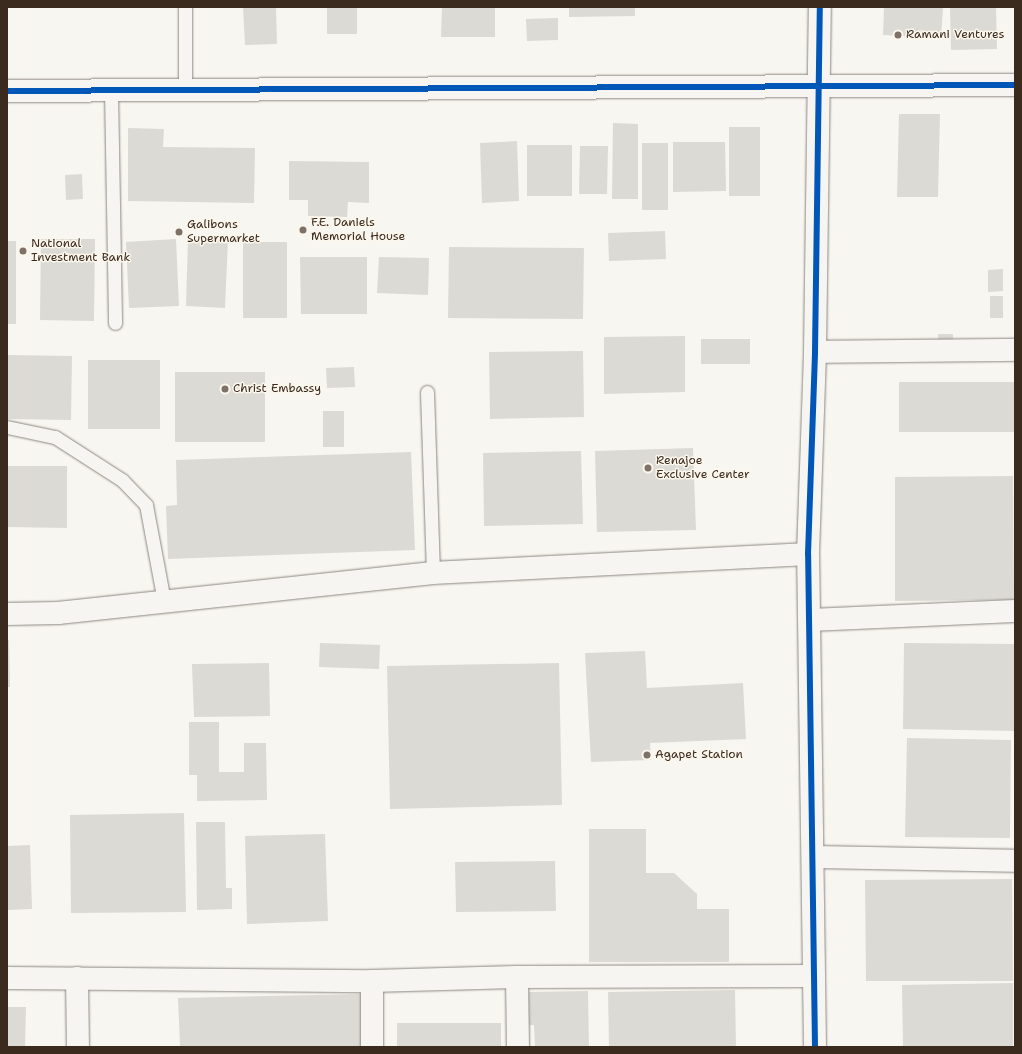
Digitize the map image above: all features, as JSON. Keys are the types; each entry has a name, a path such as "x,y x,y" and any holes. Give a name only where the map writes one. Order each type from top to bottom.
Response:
{"street":[{"path":"815,1047 813,976 814,857 808,554 815,352 820,7"},
{"path":"7,91 1015,85"},
{"path":"815,352 1015,350"},
{"path":"7,614 58,613 433,573 808,554"},
{"path":"810,620 1015,611"},
{"path":"814,857 1015,861"},
{"path":"7,978 372,981 517,977 813,976"},
{"path":"517,977 518,1047"},
{"path":"77,978 78,1047"},
{"path":"372,981 372,1047"}],"lane":[{"path":"185,7 185,90"},
{"path":"111,90 115,323"},
{"path":"427,392 433,573"},
{"path":"7,427 55,437 122,480 146,505 164,601"}],"building":[{"path":"243,7 276,7 277,44 245,45"},
{"path":"327,7 357,7 357,34 327,34"},
{"path":"442,7 495,7 495,37 441,37"},
{"path":"569,7 635,7 635,16 569,17"},
{"path":"884,7 943,7 941,38 883,35"},
{"path":"950,7 996,7 997,49 951,50"},
{"path":"558,18 558,40 527,41 526,19"},
{"path":"899,114 940,114 938,197 897,197"},
{"path":"613,123 638,124 638,199 612,199"},
{"path":"729,127 760,127 760,196 729,196"},
{"path":"128,128 164,129 163,147 255,148 254,203 128,201"},
{"path":"517,141 519,201 482,203 480,143"},
{"path":"673,142 725,142 726,191 673,192"},
{"path":"642,143 668,143 668,210 642,210"},
{"path":"527,145 572,145 572,196 527,196"},
{"path":"580,146 608,146 607,194 579,194"},
{"path":"289,161 369,162 369,203 348,202 347,217 308,216 308,200 289,200"},
{"path":"82,174 83,199 66,200 65,175"},
{"path":"665,231 666,259 609,261 608,233"},
{"path":"188,238 228,240 225,308 186,306"},
{"path":"41,239 95,239 94,321 40,320"},
{"path":"176,239 179,306 129,308 126,242"},
{"path":"7,241 16,241 16,324 7,324"},
{"path":"243,242 287,242 287,318 243,318"},
{"path":"449,247 584,248 583,319 448,318"},
{"path":"300,257 367,257 367,314 301,314"},
{"path":"379,257 429,258 428,295 377,293"},
{"path":"1003,269 1003,291 988,292 988,270"},
{"path":"990,296 1003,296 1003,318 990,318"},
{"path":"938,334 953,334 953,348 938,348"},
{"path":"685,336 685,392 604,394 604,337"},
{"path":"701,339 750,339 750,364 701,364"},
{"path":"583,351 584,417 490,419 489,352"},
{"path":"7,355 72,356 71,420 7,419"},
{"path":"88,360 160,360 160,429 88,429"},
{"path":"354,367 355,387 327,388 326,368"},
{"path":"175,372 265,372 265,442 175,442"},
{"path":"899,382 1014,382 1014,432 899,432"},
{"path":"323,411 344,411 344,447 323,447"},
{"path":"693,448 696,530 597,532 595,451"},
{"path":"581,451 583,524 484,526 483,453"},
{"path":"411,452 415,550 168,559 166,506 177,505 176,460"},
{"path":"7,466 67,466 67,528 7,527"},
{"path":"1013,476 1014,600 895,601 895,477"},
{"path":"7,640 9,640 10,687 7,687"},
{"path":"320,643 380,645 379,669 319,667"},
{"path":"904,643 1015,644 1015,731 903,729"},
{"path":"645,651 647,688 743,683 746,739 650,743 651,760 591,762 585,653"},
{"path":"269,663 270,716 194,717 192,664"},
{"path":"559,663 562,805 390,809 387,666"},
{"path":"189,722 219,722 219,772 244,772 244,743 266,743 267,800 197,801 197,775 189,775"},
{"path":"907,738 1011,740 1010,838 905,837"},
{"path":"184,813 186,912 71,913 70,815"},
{"path":"196,822 225,822 226,888 232,888 232,909 197,910"},
{"path":"589,829 646,829 646,873 674,873 697,894 697,909 729,909 729,962 589,962"},
{"path":"325,834 328,921 247,924 245,836"},
{"path":"30,845 32,909 7,910 7,846"},
{"path":"555,861 556,911 456,912 455,862"},
{"path":"1012,879 1013,981 866,981 865,880"},
{"path":"1013,983 1013,1047 903,1047 902,985"},
{"path":"735,990 736,1047 609,1047 608,992"},
{"path":"588,991 589,1047 535,1047 534,1025 529,1025 528,992"},
{"path":"363,994 364,1047 180,1047 178,998"},
{"path":"7,1007 26,1007 25,1047 7,1047"},
{"path":"397,1023 501,1023 501,1047 397,1047"}],"cycle path":[{"path":"815,1047 808,554 815,352 820,7"},
{"path":"7,91 1015,85"}],"place":[{"name":"Ramani Ventures","path":"898,35"},
{"name":"F.E. Daniels Memorial House","path":"303,230"},
{"name":"Galibons Supermarket","path":"179,232"},
{"name":"National Investment Bank","path":"23,251"},
{"name":"Christ Embassy","path":"225,389"},
{"name":"Renajoe Exclusive Center","path":"648,468"},
{"name":"Agapet Station","path":"647,755"}]}
